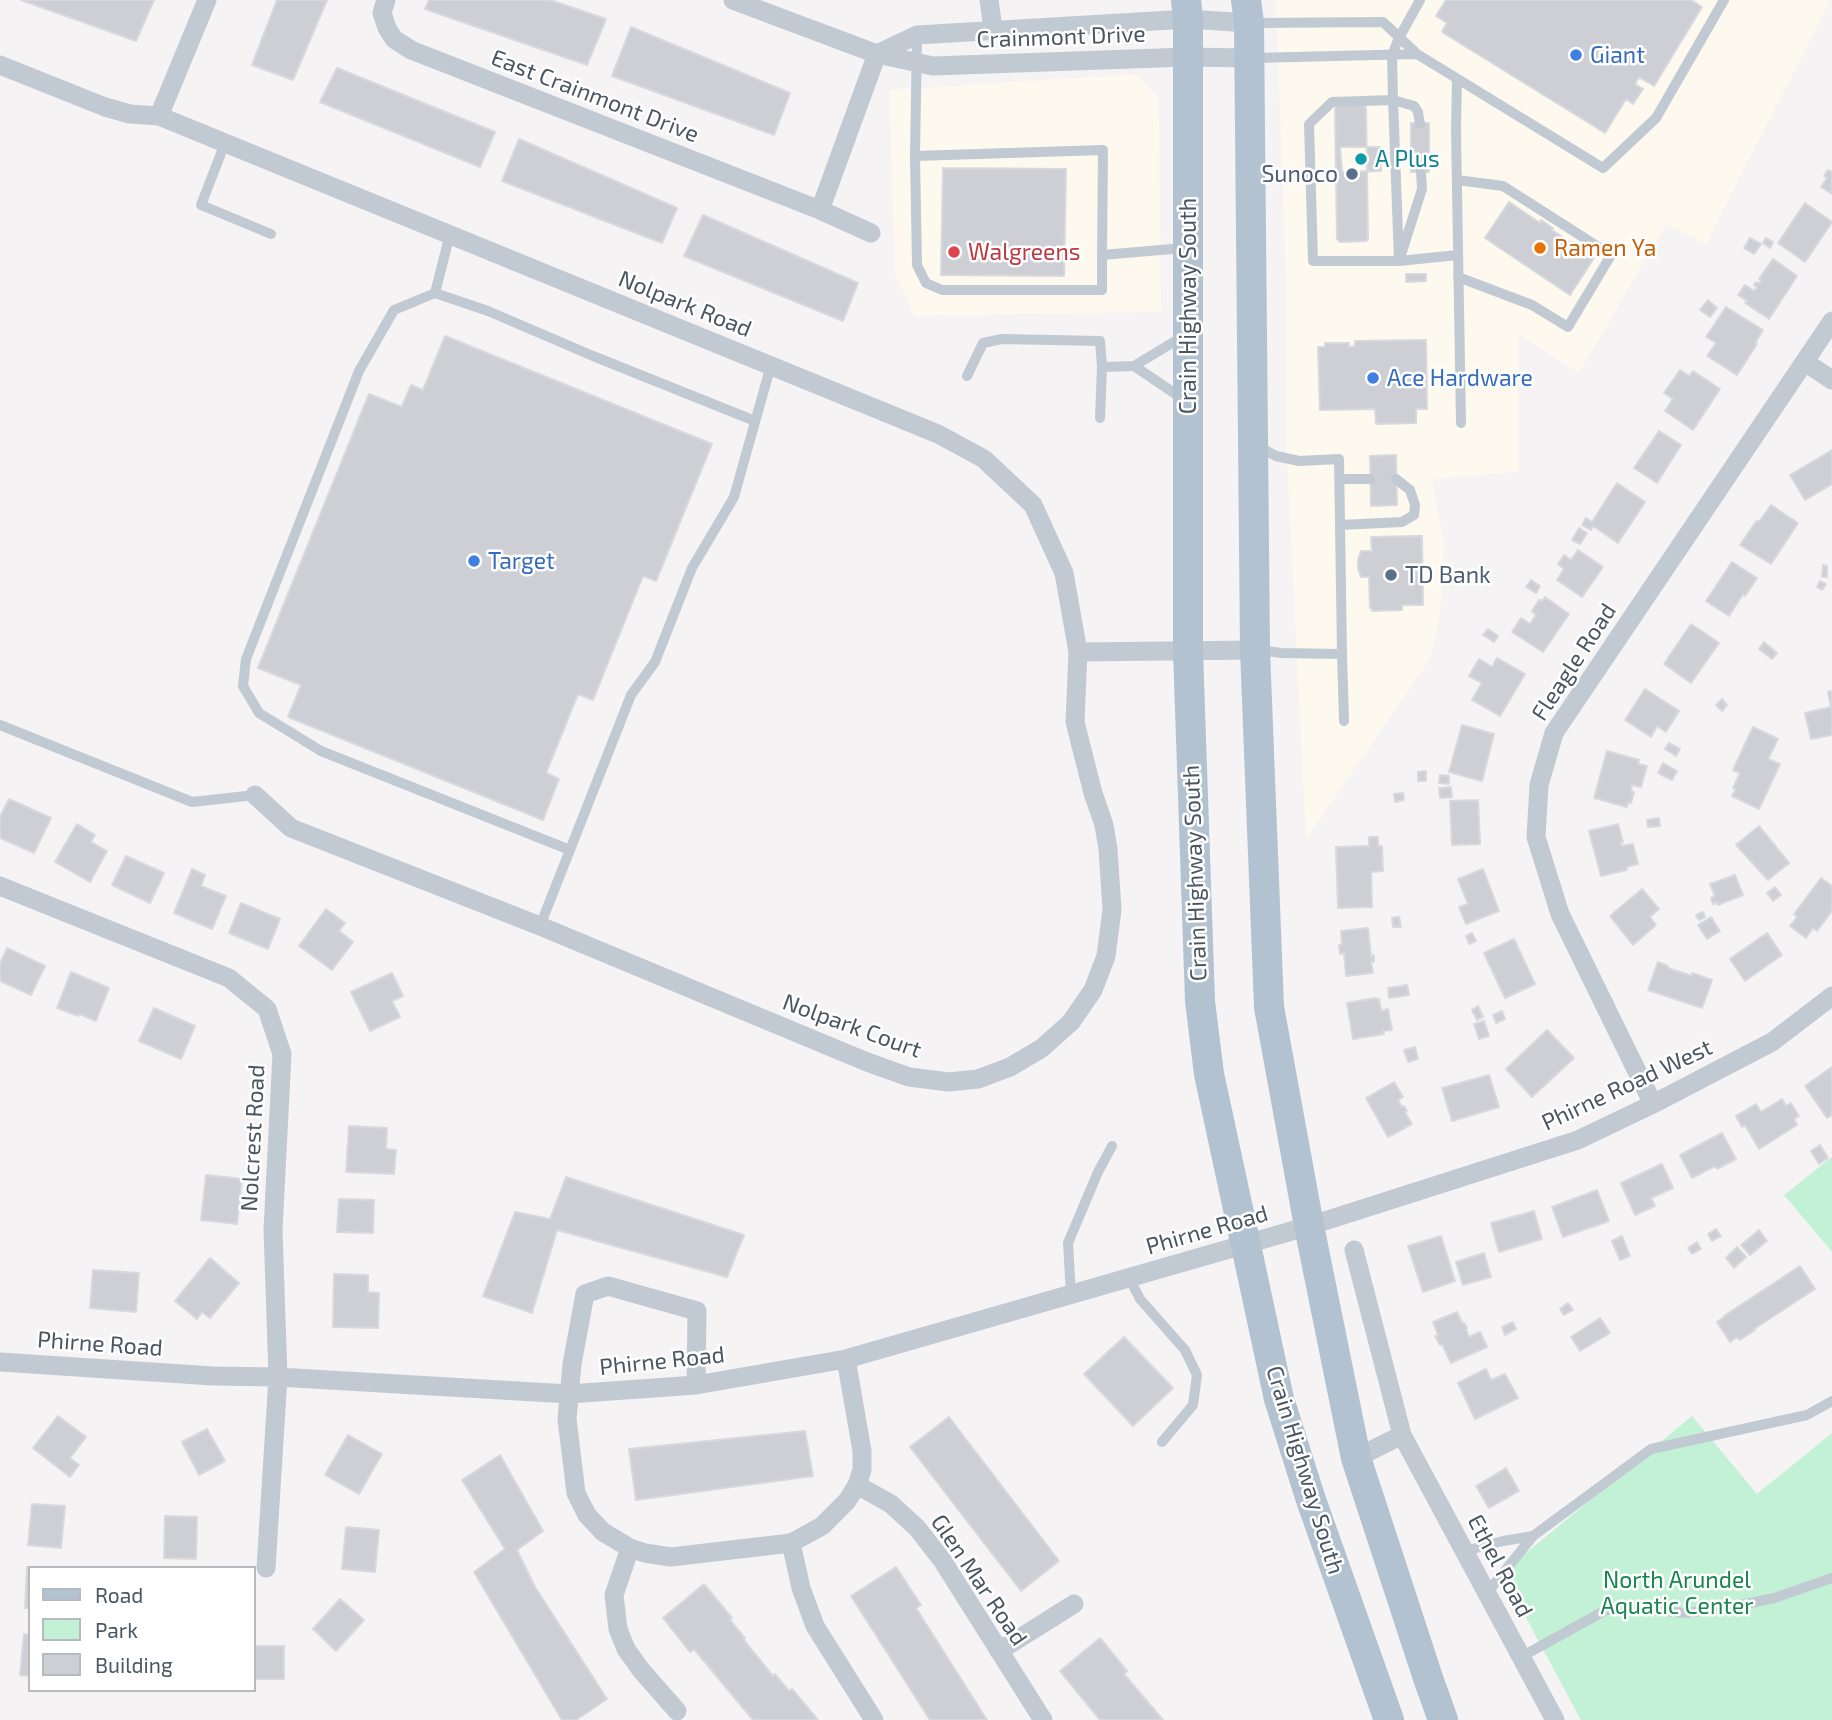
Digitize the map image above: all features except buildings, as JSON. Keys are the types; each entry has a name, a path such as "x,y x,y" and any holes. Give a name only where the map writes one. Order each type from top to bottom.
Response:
{"main road":[{"name":"Crain Highway South","path":"1187,10 1188,651 1200,1001 1209,1074 1279,1399 1389,1720"},
{"path":"1248,11 1255,650 1269,1007 1309,1226 1356,1458 1443,1720"}],"street":[{"path":"159,116 207,0"},
{"name":"East Crainmont Drive","path":"386,0 382,13 387,28 394,39 411,50 820,210 872,233"},
{"name":"Crainmont Drive","path":"733,0 877,54 933,66 1187,57 1249,58"},
{"path":"989,0 993,29"},
{"name":"Crainmont Drive","path":"877,54 917,35 1126,24 1187,10 1248,11"},
{"path":"820,210 877,54"},
{"name":"Nolpark Road","path":"0,65 105,107 130,114 159,116 939,434 984,459 1033,505 1064,573 1079,652"},
{"name":"Fleagle Road","path":"1653,1104 1560,914 1536,837 1539,785 1554,733 1832,321"},
{"path":"1805,362 1832,380"},
{"path":"1079,652 1255,650"},
{"name":"Nolpark Court","path":"255,795 291,828 540,926 867,1062 909,1077 949,1082 978,1079 1010,1067 1042,1048 1071,1022 1093,990 1106,956 1112,909 1108,849 1104,825 1074,722 1079,652"},
{"name":"Nolcrest Road","path":"0,886 229,978 267,1009 282,1054 273,1230 278,1377 266,1567"},
{"name":"Phirne Road West","path":"1309,1226 1578,1140 1772,1042 1832,996"},
{"name":"Phirne Road","path":"0,1362 569,1394 696,1385 846,1359 1309,1226"},
{"name":"Ethel Road","path":"1354,1250 1402,1435 1555,1720"},
{"path":"696,1385 697,1311 608,1286 585,1294 572,1364 567,1419 576,1493 587,1515 595,1524 630,1548 671,1557 791,1543 822,1525 847,1500 857,1485 862,1469 862,1451 846,1359"},
{"path":"1356,1458 1402,1435"},
{"name":"Glen Mar Road","path":"857,1485 891,1504 917,1528 942,1560 1043,1720"},
{"path":"791,1543 801,1588 815,1626 874,1720"},
{"path":"630,1548 614,1595 618,1629 626,1649 641,1670 677,1711"},
{"path":"999,1651 1074,1604"}],"lane":[{"path":"1399,261 1392,55 1420,0"},
{"path":"1248,11 1383,22 1417,54 1603,168 1656,118 1724,0"},
{"path":"915,156 1103,150 1102,290 942,290 926,283 917,265 915,156 917,35"},
{"path":"1249,58 1417,54"},
{"path":"1457,79 1461,423"},
{"path":"1420,124 1414,106 1393,100 1332,102 1309,124 1313,261 1399,261 1458,255"},
{"path":"225,143 201,205 271,234"},
{"path":"1399,261 1422,189 1422,172"},
{"path":"1457,180 1503,186 1611,255 1568,327 1532,305 1458,277"},
{"path":"435,293 450,234"},
{"path":"1102,255 1187,248"},
{"path":"569,850 321,751 259,713 243,686 246,659 359,371 394,310 435,293 488,311 755,421"},
{"path":"1102,367 1134,366 1187,334"},
{"path":"967,376 983,344 1002,339 1100,341 1100,418"},
{"path":"540,926 631,695 655,662 692,568 734,497 771,365"},
{"path":"1134,366 1188,402"},
{"path":"1253,444 1276,456 1299,461 1339,459 1344,721"},
{"path":"1339,479 1370,479"},
{"path":"1340,525 1402,522 1414,515 1415,505 1409,490 1396,479"},
{"path":"1255,650 1342,654"},
{"path":"0,725 192,802 255,795"},
{"path":"1071,1294 1068,1243 1112,1146"},
{"path":"1129,1278 1140,1298 1185,1350 1197,1375 1193,1405 1162,1442"},
{"path":"1487,1593 1533,1536 1651,1449 1807,1415 1832,1401"},
{"path":"1465,1551 1533,1536"},
{"path":"1521,1657 1606,1610 1686,1613 1732,1607 1774,1598 1832,1577"}],"shaded area":[{"path":"1276,0 1830,0 1706,244 1666,224 1579,373 1518,334 1519,472 1432,479 1444,541 1440,616 1430,659 1306,839 1286,440 1286,284"},
{"path":"1137,74 1159,99 1161,312 915,316 895,275 889,90"}],"green space":[{"path":"1832,1157 1832,1252 1784,1195"},
{"name":"North Arundel Aquatic Center","path":"1692,1416 1757,1494 1832,1433 1832,1720 1581,1720 1502,1573"}],"place":[{"name":"Giant","path":"1576,55"},
{"name":"A Plus","path":"1361,159"},
{"name":"Sunoco","path":"1352,174"},
{"name":"Ramen Ya","path":"1540,248"},
{"name":"Walgreens","path":"954,252"},
{"name":"Ace Hardware","path":"1373,378"},
{"name":"Target","path":"474,561"},
{"name":"TD Bank","path":"1391,575"}]}
